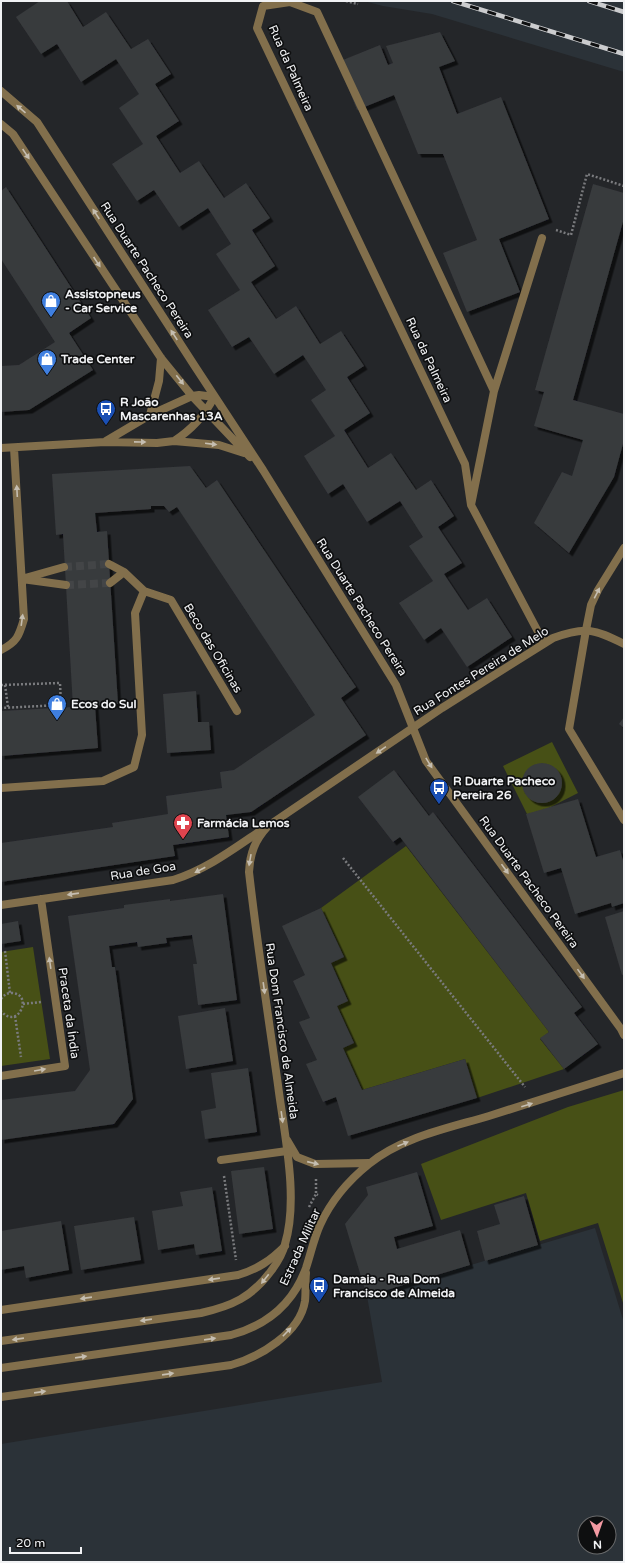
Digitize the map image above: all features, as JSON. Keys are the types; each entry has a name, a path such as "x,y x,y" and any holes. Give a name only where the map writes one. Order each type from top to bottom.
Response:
{"street":[{"name":"Rua da Palmeira","path":"494,392 317,12 290,2 263,6 257,28 465,464 471,505 544,643"},
{"name":"Rua Duarte Pacheco Pereira","path":"1,91 37,122 214,397 263,470 396,685 426,761 624,1035"},
{"name":"Rua Duarte Pacheco Pereira","path":"1,124 13,134 161,358 192,396 263,470"},
{"path":"471,505 494,392 542,238"},
{"path":"150,414 159,381 161,358"},
{"path":"106,442 150,414 192,396 214,397 206,410 186,433 174,440"},
{"path":"1,448 106,442 157,443 174,440 219,445 246,453"},
{"path":"1,650 9,646 19,635 24,619 14,448"},
{"path":"624,548 591,604 569,730 624,820"},
{"name":"Beco das Oficinas","path":"109,564 124,572 144,591 171,600 237,711"},
{"path":"22,579 64,566"},
{"path":"110,583 124,572"},
{"path":"22,579 66,585"},
{"path":"1,788 103,781 134,767 142,735 135,613 144,591"},
{"path":"586,630 604,634 624,644"},
{"name":"Rua Fontes Pereira de Melo","path":"413,728 544,643 572,631 586,630"},
{"name":"Rua de Goa","path":"1,905 173,880 190,875 204,868 268,826 413,728"},
{"name":"Rua Dom Francisco de Almeida","path":"268,826 258,837 252,849 249,861 249,872 287,1151 291,1211 285,1245"},
{"name":"Praceta da Índia","path":"1,1076 65,1066 40,899"},
{"name":"Estrada Militar","path":"1,1368 220,1337 246,1331 270,1318 280,1309 297,1288 306,1268 320,1225 333,1203 369,1163 387,1151 421,1137 624,1073"},
{"path":"285,1138 298,1157 315,1164 369,1163"},
{"path":"221,1160 287,1151"},
{"name":"Estrada Militar","path":"1,1310 238,1275 253,1271 264,1264 274,1257 285,1245"},
{"name":"Estrada Militar","path":"1,1341 201,1313 218,1309 240,1300 263,1283 275,1266 285,1245"},
{"path":"1,1397 231,1365 244,1361 271,1347 292,1327 305,1302 306,1268"}],"path":[{"path":"346,1 358,4"},
{"path":"542,238 552,229 572,235 587,174 624,186"},
{"path":"1,685 60,683 61,705 1,708"},
{"path":"5,685 8,707"},
{"path":"343,858 536,1102"},
{"path":"5,951 10,993"},
{"path":"1,999 6,994 10,993 18,995 23,1004 21,1012 15,1016 7,1016 1,1011"},
{"path":"23,1004 41,1002"},
{"path":"15,1016 23,1073"},
{"path":"221,1160 238,1275"},
{"path":"315,1164 316,1194 333,1203"}],"shaded area":[{"path":"364,1 624,1 624,72 432,14 383,6"},
{"path":"595,1228 624,1323 624,1562 1,1562 1,1444 382,1382 367,1296"}],"green space":[{"path":"552,742 578,793 529,818 503,766"},
{"path":"406,846 549,1032 540,1039 564,1069 477,1098 465,1059 362,1090 343,1048 354,1043 337,1006 348,1000 331,963 344,957 321,908"},
{"path":"33,947 50,1059 1,1066 1,952"},
{"path":"624,1090 624,1306 598,1223 540,1241 526,1193 441,1220 421,1164 568,1107"}],"building":[{"path":"40,1 67,1 83,27 106,12 131,49 148,39 171,74 155,84 179,121 156,136 180,173 199,161 224,198 246,183 270,218 252,230 275,266 251,282 276,319 296,306 320,344 341,331 364,366 347,377 370,413 344,430 368,468 391,453 416,490 431,480 454,516 438,527 462,563 444,574 468,610 487,598 512,637 467,667 441,628 424,640 399,603 433,581 409,546 423,537 400,501 367,522 343,484 328,494 304,456 335,436 311,400 326,390 303,355 274,374 249,337 232,347 208,310 240,290 216,254 231,244 208,208 179,227 154,190 137,201 112,164 143,144 119,108 139,94 116,59 81,82 57,44 41,54 16,17"},
{"path":"440,32 455,61 439,67 457,114 501,97 549,219 499,239 520,292 467,312 443,253 477,240 443,154 418,154 394,95 357,110 338,62 380,45 388,65 393,63 386,46"},
{"path":"593,184 624,193 624,218 573,400 624,414 624,440 614,477 569,553 534,523 562,472 572,476 583,440 534,426 544,392 535,390"},
{"path":"6,187 91,318 69,333 93,370 29,410 1,412 1,366 19,365 55,342 1,259 1,191"},
{"path":"190,466 206,488 217,480 356,687 341,698 366,735 251,812 226,815 229,837 173,845 175,856 1,882 1,843 113,827 112,823 168,814 166,796 222,788 220,772 234,770 315,715 177,507 169,512 164,506 151,506 151,509 95,513 97,532 107,531 118,704 95,706 98,748 1,756 1,711 73,707 63,534 56,535 52,474"},
{"path":"196,691 198,722 209,722 211,750 167,753 163,694"},
{"path":"624,717 624,728 619,724"},
{"path":"546,763 553,766 559,772 562,783 561,791 553,800 546,803 538,803 531,800 523,791 522,779 525,772 534,764"},
{"path":"394,770 429,816 433,812 582,1007 574,1013 598,1044 564,1069 540,1038 549,1032 400,837 393,842 358,797"},
{"path":"578,799 596,857 620,850 624,864 624,903 612,907 611,903 575,914 561,868 544,873 526,814"},
{"path":"223,894 237,1000 198,1005 193,964 197,964 192,935 166,938 167,943 138,947 137,942 109,946 112,967 115,967 133,1099 114,1124 1,1140 1,1100 75,1091 90,1070 68,916 124,908 124,905"},
{"path":"321,908 344,957 331,963 348,1001 337,1006 354,1043 343,1048 362,1090 465,1059 477,1098 348,1136 336,1097 323,1102 306,1064 317,1060 299,1022 310,1018 293,981 305,975 282,926"},
{"path":"624,911 624,974 622,975 605,917"},
{"path":"18,921 21,941 1,944 1,924"},
{"path":"225,1008 233,1061 186,1069 178,1016"},
{"path":"248,1068 257,1132 205,1139 201,1111 216,1108 211,1073"},
{"path":"264,1167 273,1229 239,1234 231,1171"},
{"path":"417,1172 433,1226 394,1237 397,1249 460,1230 470,1265 367,1296 345,1224 368,1195 366,1187"},
{"path":"212,1187 222,1251 196,1255 194,1244 158,1250 152,1211 183,1206 180,1192"},
{"path":"524,1196 538,1245 485,1261 477,1231 500,1224 494,1205"},
{"path":"134,1217 141,1260 81,1270 74,1226"},
{"path":"61,1221 69,1270 26,1278 24,1266 1,1270 1,1231"}],"tunnel":[{"path":"64,567 109,564"},
{"path":"66,585 110,583"}],"railway":[{"path":"453,1 624,54"},
{"path":"589,1 624,12"}],"place":[{"name":"Assistopneus - Car Service","path":"51,318"},
{"name":"Trade Center","path":"47,376"},
{"name":"R João Mascarenhas 13A","path":"106,426"},
{"name":"Ecos do Sul","path":"57,721"},
{"name":"R Duarte Pacheco Pereira 26","path":"439,805"},
{"name":"Farmácia Lemos","path":"183,840"},
{"name":"Damaia - Rua Dom Francisco de Almeida","path":"319,1303"}]}
